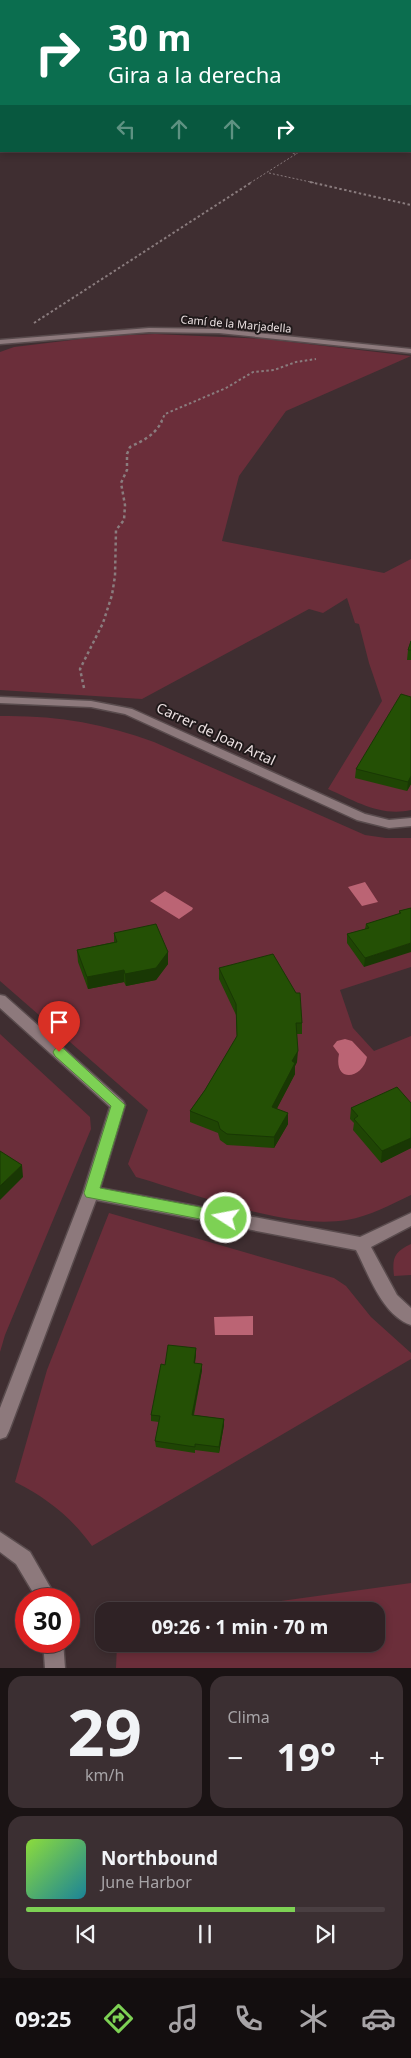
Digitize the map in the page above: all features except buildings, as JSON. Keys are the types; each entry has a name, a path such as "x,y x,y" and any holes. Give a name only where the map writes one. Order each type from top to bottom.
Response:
{"street":[{"name":"Camí de la Marjadella","path":"2,342 150,330 219,331 411,352"},
{"name":"Carrer de Joan Artal","path":"0,700 91,704 117,708 141,716 374,822 399,825 411,822"},
{"path":"0,1000 118,1105 91,1193 0,1431"},
{"path":"91,1193 361,1244 411,1219"},
{"path":"361,1244 391,1300 411,1318"},
{"path":"0,1541 23,1558 41,1588"},
{"path":"54,1653 55,1668"}],"path":[{"path":"289,152 296,154"},
{"path":"2,342 299,152"},
{"path":"268,173 411,205"},
{"path":"91,704 82,685 80,669 103,623 112,595 115,576 116,530 124,520 121,483 127,470 126,454 130,447 148,438 158,429 165,414 226,388 253,372 274,370 296,362 323,358 351,346"}],"shaded area":[{"path":"155,334 265,339 411,356 286,411 239,476 222,541 384,573 411,559 411,810 400,812 379,810 358,803 328,789 382,701 369,663 359,624 355,623 347,598 323,613 309,609 142,699 0,690 0,352 14,347 105,336"},
{"path":"0,716 59,719 97,725 135,735 365,835 386,838 411,838 411,967 340,990 353,1028 374,1051 411,1036 411,1195 364,1216 323,1222 297,1220 241,1209 136,1177 128,1164 148,1110 0,981"},
{"path":"365,882 378,902 362,906 348,887"},
{"path":"165,891 193,908 192,910 179,919 150,901"},
{"path":"0,1034 90,1117 91,1129 5,1335 0,1352"},
{"path":"345,1039 352,1041 367,1057 360,1070 355,1074 344,1074 338,1064 339,1054 333,1046 337,1041"},
{"path":"109,1213 334,1278 346,1286 371,1317 411,1353 411,1359 92,1546 76,1526 58,1509 15,1482 47,1370"},
{"path":"411,1244 411,1275 394,1276 393,1265 395,1256"},
{"path":"253,1316 253,1335 215,1335 214,1317"},
{"path":"411,1583 411,1668 116,1668 117,1652 385,1652 385,1602 274,1602"}],"route":[{"path":"59,1052 118,1105 91,1193 226,1218"}]}
